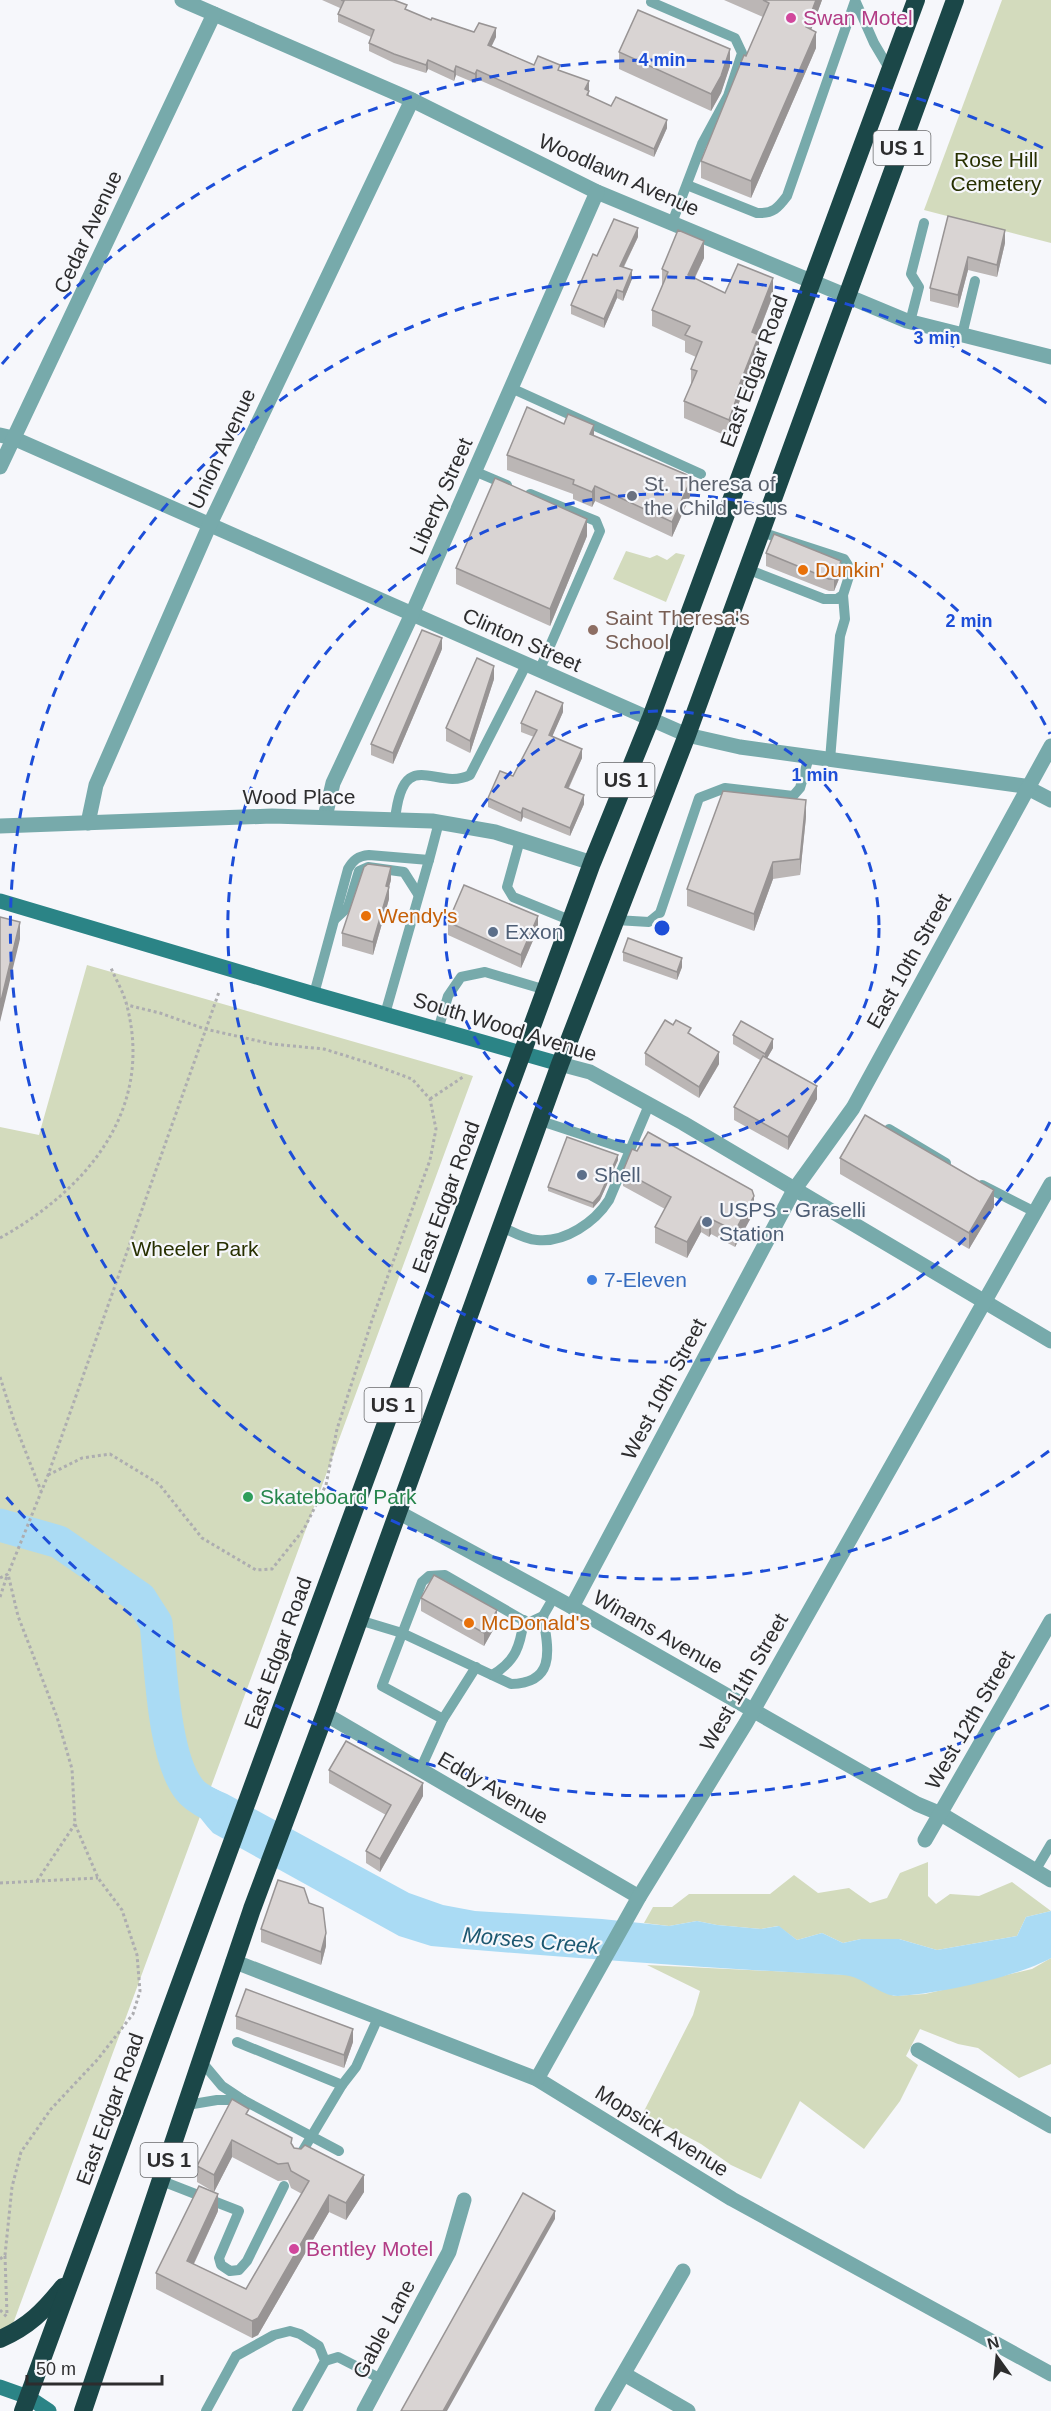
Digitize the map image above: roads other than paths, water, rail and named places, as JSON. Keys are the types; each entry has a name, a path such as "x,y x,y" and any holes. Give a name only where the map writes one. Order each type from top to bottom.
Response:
{"highway":[{"name":"East Edgar Road","path":"26,2404 592,863 650,720 916,0"},
{"name":"US 1","path":"83,2411 252,1909 325,1714 560,1064 687,735 956,0"},
{"path":"0,2339 21,2330 41,2315 73,2274"}],"main road":[{"name":"South Wood Avenue","path":"0,901 560,1064"},
{"path":"0,2386 26,2404 49,2411"}],"street":[{"name":"Woodlawn Avenue","path":"182,0 412,100 597,192 848,296 910,321 1051,357"},
{"name":"Cedar Avenue","path":"0,467 7,436 214,14"},
{"name":"Union Avenue","path":"88,823 96,785 210,524 412,100"},
{"name":"Liberty Street","path":"325,817 333,783 412,614 597,192"},
{"name":"Clinton Street","path":"7,436 687,735 740,747 1028,788 1051,801"},
{"name":"East 10th Street","path":"794,1190 858,1111 1051,746"},
{"name":"Wood Place","path":"0,826 272,816 439,822 477,828 592,863"},
{"name":"South Wood Avenue","path":"560,1064 590,1072 649,1105 1051,1341"},
{"name":"West 11th Street","path":"537,2079 639,1897 753,1710 1051,1184"},
{"name":"West 10th Street","path":"572,1607 794,1190"},
{"name":"Winans Avenue","path":"398,1512 572,1607 917,1804 940,1814 1051,1880"},
{"name":"West 12th Street","path":"925,1840 1051,1621"},
{"name":"Eddy Avenue","path":"325,1714 639,1897"},
{"name":"Mopsick Avenue","path":"234,1961 537,2079 732,2199 1051,2374"},
{"path":"918,2050 1051,2126"},
{"name":"Gable Lane","path":"364,2411 449,2252 464,2200"},
{"path":"602,2411 683,2271"},
{"path":"624,2374 688,2411"}],"lane":[{"path":"855,0 890,70"},
{"path":"687,185 757,213 769,214 788,196 855,0"},
{"path":"651,2 735,38 742,53 728,96 702,144 672,223"},
{"path":"910,321 919,286 911,273 924,223"},
{"path":"962,334 975,281"},
{"path":"511,388 701,474"},
{"path":"395,820 398,795 411,779 423,774 447,779 464,779 470,776 556,630 600,531 596,521 474,471"},
{"path":"763,528 844,559 851,570 843,595 845,619 840,636 830,760"},
{"path":"747,569 824,599 837,599 843,595"},
{"path":"616,920 650,922 660,913 699,798 725,788 794,796 800,788 809,757"},
{"path":"385,1014 439,822"},
{"path":"520,840 507,887 513,897 572,921"},
{"path":"314,994 348,869 360,855 429,860"},
{"path":"333,921 348,907 359,871 368,867 404,872 418,894"},
{"path":"438,1030 448,996 461,977 485,972 546,990"},
{"path":"502,1227 524,1238 539,1241 571,1233 601,1214 649,1105"},
{"path":"541,1121 629,1150"},
{"path":"882,1125 952,1167"},
{"path":"971,1180 1035,1212"},
{"path":"443,1719 382,1686 422,1582 437,1574 445,1575 524,1620 535,1621 543,1616 554,1597"},
{"path":"359,1620 402,1633 511,1684 522,1684 535,1678 549,1658 543,1616"},
{"path":"492,1675 506,1667 516,1656 524,1620"},
{"path":"420,1770 443,1719 476,1667"},
{"path":"1035,1871 1051,1844"},
{"path":"298,2159 342,2085 356,2067 378,2018"},
{"path":"237,2042 342,2085"},
{"path":"201,2061 222,2086 243,2100 339,2151"},
{"path":"186,2105 217,2100 243,2100"},
{"path":"162,2181 239,2211 219,2258 221,2265 230,2271 239,2270 246,2261 284,2186"},
{"path":"206,2411 236,2356 274,2335 290,2331 300,2334 320,2346 325,2361"},
{"path":"297,2411 325,2361 338,2357 381,2379"}],"water":[{"path":"181,1774 227,1794 409,1893 443,1905 475,1911 602,1919 669,1926 697,1921 761,1929 779,1926 797,1940 822,1933 843,1943 861,1939 899,1939 937,1950 1017,1936 1026,1917 1051,1911 1051,1958 998,1978 934,1992 898,1996 884,1993 857,1979 843,1975 431,1946 399,1936 213,1833 192,1806"}],"waterway":[{"name":"Morses Creek","path":"0,1525 59,1542 140,1598 156,1623 168,1733 180,1774 189,1789 211,1805"}],"place":[{"name":"Swan Motel","path":"791,18"},
{"name":"St. Theresa of the Child Jesus","path":"632,496"},
{"name":"Dunkin'","path":"803,570"},
{"name":"Saint Theresa's School","path":"593,630"},
{"name":"Wendy's","path":"366,916"},
{"name":"Exxon","path":"493,932"},
{"name":"Shell","path":"582,1175"},
{"name":"USPS - Graselli Station","path":"707,1222"},
{"name":"7-Eleven","path":"592,1280"},
{"name":"Skateboard Park","path":"248,1497"},
{"name":"McDonald's","path":"469,1623"},
{"name":"Bentley Motel","path":"294,2249"}],"park label":[{"name":"Rose Hill Cemetery","path":"996,172"},
{"name":"Wheeler Park","path":"195,1249"}]}
